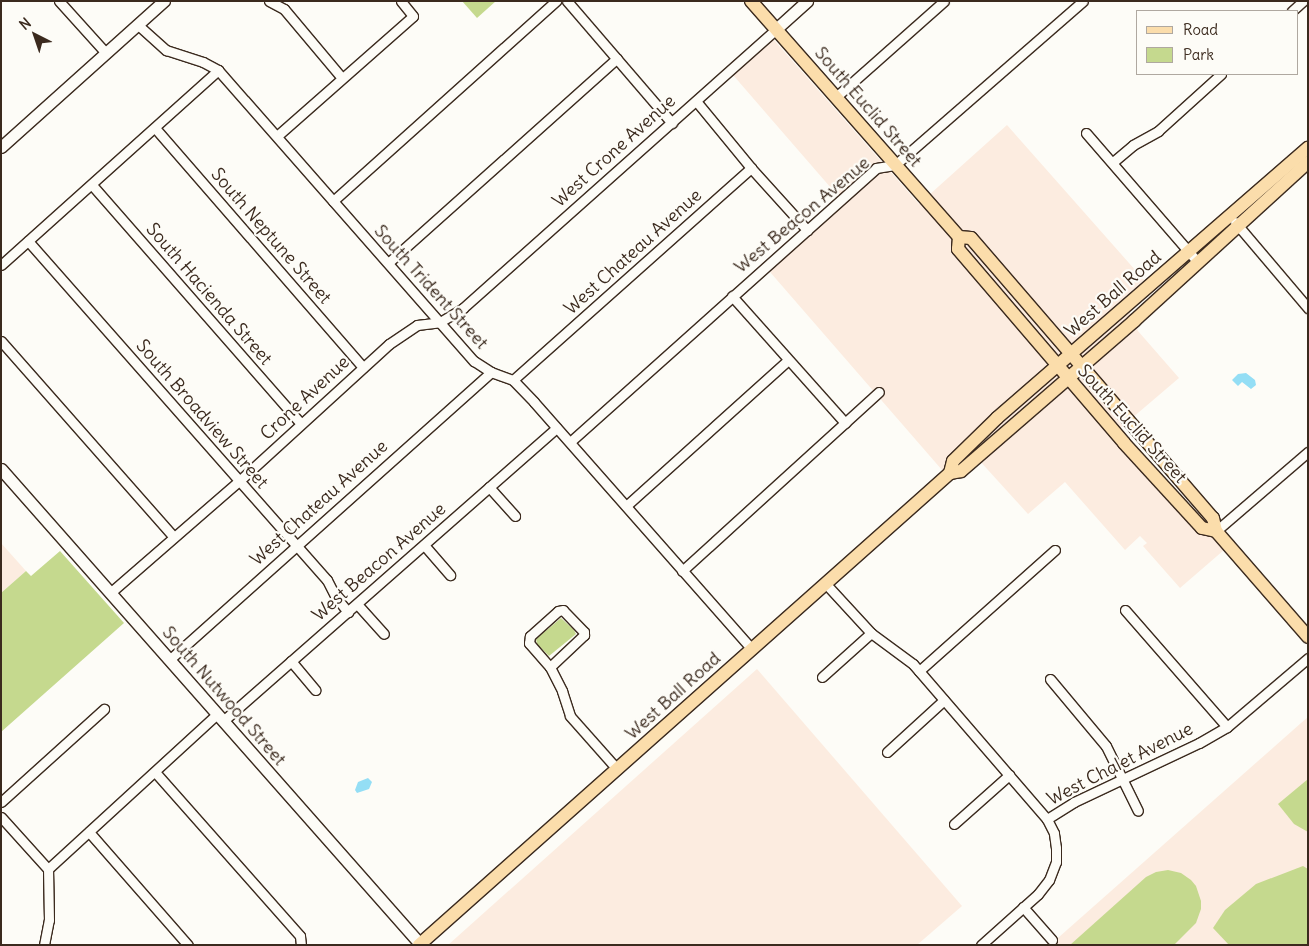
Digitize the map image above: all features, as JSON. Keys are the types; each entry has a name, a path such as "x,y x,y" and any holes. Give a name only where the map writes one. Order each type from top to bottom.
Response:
{"main road":[{"name":"South Euclid Street","path":"751,1 959,237 971,238 1214,518 1216,531 1308,637"},
{"name":"West Ball Road","path":"1234,221 1308,148"},
{"name":"West Ball Road","path":"950,473 953,461 990,425 1057,366 1308,162"},
{"name":"South Euclid Street","path":"959,237 958,249 1124,444 1202,528 1216,531"},
{"name":"West Ball Road","path":"420,944 950,473 961,471 1082,366 1193,256"}],"street":[{"path":"59,1 106,52"},
{"path":"1,147 164,1"},
{"path":"269,1 284,9 342,78"},
{"path":"277,136 413,16 400,1"},
{"path":"333,201 556,1"},
{"path":"567,1 672,123"},
{"name":"West Crone Avenue","path":"440,322 462,308 484,290 807,1"},
{"path":"836,97 944,1"},
{"name":"West Beacon Avenue","path":"570,442 876,168 895,165 1083,1"},
{"path":"1293,10 1303,1"},
{"name":"South Trident Street","path":"138,25 166,50 203,62 218,70 474,361 491,372 513,380 752,648"},
{"path":"388,263 616,58"},
{"path":"1,265 218,70"},
{"path":"1113,162 1133,145 1158,131 1211,77"},
{"path":"696,101 751,168 807,230"},
{"name":"South Neptune Street","path":"155,128 363,367"},
{"path":"1086,133 1193,256"},
{"name":"West Chateau Avenue","path":"513,380 751,168"},
{"name":"South Hacienda Street","path":"92,185 301,424"},
{"path":"1234,221 1308,308"},
{"name":"South Broadview Street","path":"28,241 327,580 334,596 348,612"},
{"path":"732,296 845,423"},
{"name":"Crone Avenue","path":"110,593 239,481 389,344 417,325 440,322"},
{"path":"1,341 174,537"},
{"path":"626,506 788,360"},
{"name":"West Chateau Avenue","path":"169,660 491,372"},
{"path":"682,571 878,392"},
{"name":"West Beacon Avenue","path":"48,869 155,772 291,661 557,428"},
{"path":"1216,531 1308,452"},
{"name":"South Nutwood Street","path":"1,469 420,944"},
{"path":"489,487 514,516"},
{"path":"424,544 450,575"},
{"path":"920,671 1055,550"},
{"path":"825,584 870,633 906,658 920,671 1046,819"},
{"path":"357,604 384,634"},
{"path":"550,667 584,635 584,632 563,610 560,610 530,636 528,641 550,667 562,691 570,716 617,769"},
{"path":"1125,610 1227,727"},
{"path":"822,677 870,633"},
{"name":"West Chalet Avenue","path":"981,945 1042,889 1054,868 1055,840 1046,819 1074,802 1227,727 1308,658"},
{"path":"291,661 315,690"},
{"path":"1050,679 1102,740 1124,778 1138,811"},
{"path":"887,752 944,700"},
{"path":"1,802 104,710"},
{"path":"155,772 300,936 301,945"},
{"path":"954,824 1009,775"},
{"path":"1,817 48,869 49,920 44,945"},
{"path":"89,832 188,945"},
{"path":"1023,907 1052,940"}],"shaded area":[{"path":"774,40 919,204 1007,125 1144,280 1124,298 1138,331 1179,378 1118,430 1224,550 1180,588 1143,546 1147,543 1140,536 1125,550 1065,482 1028,514 968,448 942,470 770,272 844,203 733,75"},
{"path":"1,543 26,571 1,593"},
{"path":"757,669 962,906 917,945 448,945"},
{"path":"1308,717 1308,945 1050,945 1301,723"}],"green space":[{"path":"462,1 496,1 477,18"},
{"path":"60,551 124,623 1,732 1,593 26,571 31,576"},
{"path":"561,618 576,634 549,656 537,644 536,639"},
{"path":"1308,779 1308,832 1294,824 1278,804"},
{"path":"1303,866 1308,869 1308,945 1229,945 1213,928 1225,910 1256,884"},
{"path":"1168,870 1181,873 1191,880 1196,886 1201,901 1201,909 1196,923 1174,945 1070,945 1146,877 1156,872"}],"water":[{"path":"1246,373 1255,380 1256,385 1251,389 1242,382 1238,386 1232,380 1238,374"},
{"path":"368,778 372,782 369,789 357,793 355,790 358,782"}]}
